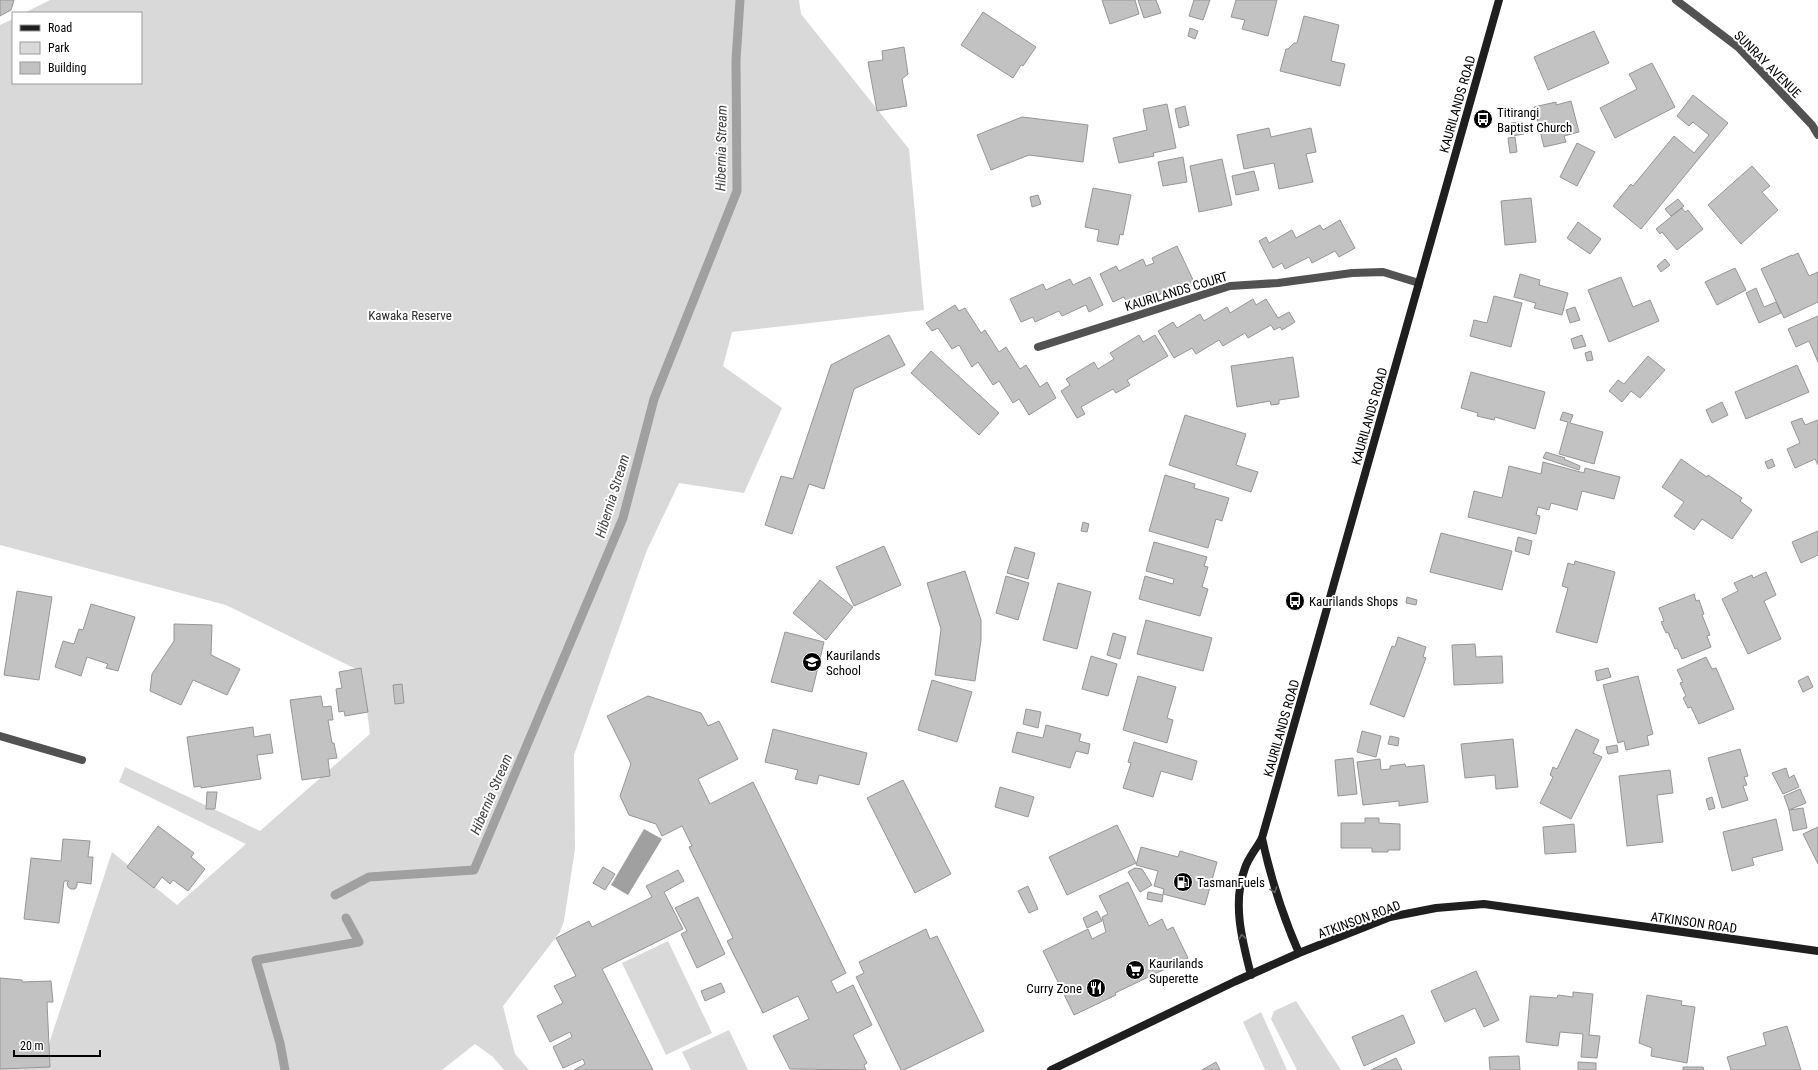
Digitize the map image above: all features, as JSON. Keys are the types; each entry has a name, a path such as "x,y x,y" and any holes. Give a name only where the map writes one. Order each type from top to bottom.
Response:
{"main road":[{"name":"KAURILANDS ROAD","path":"1251,975 1241,935 1238,897 1245,867 1262,838 1499,0"},
{"name":"KAURILANDS ROAD","path":"1262,838 1270,877 1288,929 1299,953"},
{"name":"ATKINSON ROAD","path":"1051,1070 1299,953 1390,917 1436,908 1484,904 1562,917 1818,951"}],"street":[{"name":"SUNRAY AVENUE","path":"1676,0 1738,47 1812,125 1818,135"},
{"name":"KAURILANDS COURT","path":"1038,347 1230,286 1278,283 1352,273 1383,272 1419,283"},
{"path":"0,736 82,760"}],"green space":[{"name":"Kawaka Reserve","path":"50,0 799,0 801,14 909,149 924,310 732,332 723,366 782,408 744,493 679,483 647,550 574,755 575,849 564,921 560,932 503,1006 515,1054 529,1070 504,1070 493,1057 475,1044 442,1070 0,1070 0,1063 42,1065 112,852 177,905 246,844 119,782 125,767 260,831 370,734 362,672 226,605 0,545 0,25 12,19 12,84 142,84 142,12 26,12"},
{"path":"668,941 712,1033 666,1055 622,963"},
{"path":"1296,1001 1341,1070 1297,1070 1271,1019 1274,1011"},
{"path":"1261,1012 1287,1070 1265,1070 1243,1022"},
{"path":"729,1030 748,1070 691,1070 682,1052"}],"shaded area":[{"path":"644,829 662,839 628,895 611,885"}],"building":[{"path":"0,0 14,0 11,10 0,16"},
{"path":"1102,0 1135,0 1139,14 1110,24"},
{"path":"1138,0 1156,0 1161,13 1144,18"},
{"path":"1194,0 1210,0 1203,20 1189,16"},
{"path":"1236,0 1277,0 1268,36 1242,29 1245,20 1231,17"},
{"path":"983,12 1036,47 1023,66 1021,65 1013,78 961,45"},
{"path":"1304,16 1339,25 1331,61 1345,64 1340,86 1280,71 1286,49 1294,43 1297,43"},
{"path":"1190,28 1198,31 1195,39 1188,36"},
{"path":"1594,31 1609,63 1548,90 1534,57"},
{"path":"904,47 908,74 902,79 907,106 877,111 868,62 883,60 882,51"},
{"path":"1652,63 1675,107 1615,138 1600,108 1637,89 1629,74"},
{"path":"1693,95 1728,123 1641,229 1613,206 1631,184 1633,186 1674,136 1694,153 1709,135 1693,122 1689,126 1677,116"},
{"path":"1571,101 1579,132 1564,136 1566,142 1544,147 1534,107 1556,102 1556,105"},
{"path":"1167,104 1176,148 1153,153 1154,156 1119,163 1113,138 1147,130 1143,109"},
{"path":"1185,106 1189,125 1179,128 1175,109"},
{"path":"1022,117 1088,125 1083,162 1029,155 991,170 977,135"},
{"path":"1523,122 1524,134 1512,136 1511,123"},
{"path":"1269,128 1271,137 1311,128 1316,152 1306,154 1313,182 1279,189 1274,163 1244,169 1237,135"},
{"path":"1515,137 1517,152 1510,153 1508,138"},
{"path":"1577,143 1595,152 1577,186 1560,177"},
{"path":"1183,157 1187,182 1163,186 1158,162"},
{"path":"1222,159 1232,205 1199,212 1190,166"},
{"path":"1752,166 1770,186 1762,192 1778,210 1741,244 1708,205"},
{"path":"1254,171 1259,190 1236,195 1232,176"},
{"path":"1093,188 1131,195 1123,235 1120,234 1118,245 1097,241 1099,230 1085,227"},
{"path":"1038,195 1041,204 1032,207 1030,197"},
{"path":"1531,198 1536,242 1505,245 1501,201"},
{"path":"1678,199 1684,206 1671,216 1665,209"},
{"path":"1682,208 1685,212 1688,210 1703,229 1677,250 1662,232 1660,234 1656,229"},
{"path":"1340,220 1355,248 1339,257 1335,251 1312,263 1309,257 1285,269 1282,263 1273,268 1259,241 1266,237 1269,243 1292,230 1296,238 1320,225 1323,230"},
{"path":"1578,222 1601,239 1590,254 1567,238"},
{"path":"1177,246 1195,284 1181,291 1178,286 1154,297 1151,291 1127,303 1124,297 1113,302 1100,274 1116,266 1119,271 1143,259 1146,266 1154,263 1152,258"},
{"path":"1798,253 1809,276 1818,272 1818,302 1784,318 1761,269"},
{"path":"1665,259 1670,265 1661,272 1657,266"},
{"path":"1735,268 1746,290 1717,305 1705,282"},
{"path":"1520,274 1540,280 1539,285 1568,293 1562,315 1534,308 1536,303 1514,297"},
{"path":"1090,277 1103,305 1089,312 1086,305 1062,316 1059,311 1035,322 1033,317 1021,322 1010,299 1043,284 1046,290 1070,279 1073,285"},
{"path":"1621,277 1633,307 1650,300 1659,321 1609,342 1588,290"},
{"path":"1756,288 1764,307 1776,302 1781,313 1759,323 1746,293"},
{"path":"1494,296 1522,303 1511,347 1470,336 1474,320 1487,323"},
{"path":"1253,299 1256,305 1266,299 1278,318 1289,312 1295,322 1282,330 1280,327 1274,330 1271,325 1248,338 1245,333 1223,346 1219,340 1196,354 1192,348 1174,358 1158,331 1173,322 1177,328 1200,314 1204,321 1227,307 1230,313"},
{"path":"955,305 959,311 965,308 981,333 985,330 999,352 1006,347 1020,369 1026,365 1040,387 1047,382 1056,398 1029,415 1019,399 1013,403 999,381 993,385 978,362 972,367 959,345 952,349 938,328 932,331 926,323"},
{"path":"1575,307 1580,320 1570,323 1566,310"},
{"path":"1818,316 1818,362 1809,341 1796,347 1788,329"},
{"path":"889,335 905,365 854,389 824,489 809,484 792,534 765,525 781,476 793,479 831,365"},
{"path":"1139,335 1143,342 1155,335 1168,356 1127,380 1130,385 1116,393 1113,389 1081,407 1085,414 1077,418 1061,391 1070,385 1066,379 1094,362 1098,369 1114,359 1110,353"},
{"path":"1582,335 1586,346 1574,349 1571,339"},
{"path":"931,351 999,413 979,435 911,373"},
{"path":"1591,351 1593,360 1587,361 1585,353"},
{"path":"1648,356 1665,370 1640,398 1631,391 1622,402 1609,391 1618,380 1624,384"},
{"path":"1293,357 1299,397 1279,400 1279,404 1271,405 1270,401 1237,407 1231,366"},
{"path":"1797,365 1809,392 1746,419 1735,392"},
{"path":"1471,372 1545,392 1535,429 1495,417 1494,420 1477,416 1478,413 1461,408"},
{"path":"1722,402 1728,415 1712,423 1706,410"},
{"path":"1563,412 1573,415 1570,423 1603,432 1594,464 1559,454 1568,422 1560,420"},
{"path":"1185,415 1246,434 1236,465 1258,472 1251,492 1169,465"},
{"path":"1802,418 1805,425 1818,420 1818,465 1815,459 1795,468 1787,449 1800,443 1791,422"},
{"path":"1546,452 1565,458 1564,459 1580,466 1579,470 1543,458"},
{"path":"1681,459 1742,498 1740,501 1752,510 1732,539 1702,519 1694,530 1674,516 1684,502 1662,487"},
{"path":"1772,459 1775,466 1768,469 1765,462"},
{"path":"1543,462 1584,473 1585,468 1620,477 1614,499 1582,491 1577,510 1551,503 1549,510 1538,507 1536,515 1540,516 1536,534 1468,517 1474,491 1502,498 1509,466 1541,474"},
{"path":"1165,475 1195,484 1194,488 1229,498 1222,521 1216,519 1208,548 1149,531"},
{"path":"1083,522 1089,524 1087,532 1081,531"},
{"path":"1818,531 1818,555 1801,563 1792,542"},
{"path":"1441,533 1512,551 1502,590 1430,572"},
{"path":"1518,537 1532,541 1529,555 1515,551"},
{"path":"1154,542 1207,557 1204,566 1208,567 1202,587 1208,589 1200,616 1139,599 1145,576 1173,584 1174,579 1146,571"},
{"path":"884,546 901,585 854,606 836,567"},
{"path":"1015,547 1035,553 1028,579 1007,573"},
{"path":"1575,561 1615,572 1597,643 1556,632 1568,588 1562,586 1568,563 1574,565"},
{"path":"965,571 981,620 981,640 975,681 935,675 941,629 927,583"},
{"path":"1766,572 1776,595 1764,601 1781,639 1748,654 1722,599 1738,591 1734,583 1752,575 1753,578"},
{"path":"1006,576 1029,583 1018,620 996,613"},
{"path":"820,580 853,607 826,640 793,613"},
{"path":"1058,583 1091,592 1077,649 1043,640"},
{"path":"17,591 52,597 39,680 4,675"},
{"path":"1694,594 1696,601 1699,600 1704,614 1702,615 1710,635 1707,636 1711,647 1682,659 1661,622 1664,621 1659,608"},
{"path":"1407,597 1417,600 1416,605 1406,603"},
{"path":"91,604 135,617 118,671 106,668 108,664 87,657 81,676 55,667 63,641 74,644 79,629 83,630"},
{"path":"1146,620 1212,638 1203,671 1137,654"},
{"path":"174,624 212,625 211,655 240,669 227,695 193,680 181,705 150,691 152,674 174,641"},
{"path":"785,632 824,642 812,692 771,682"},
{"path":"1113,633 1126,637 1120,659 1107,655"},
{"path":"1398,637 1426,647 1423,657 1426,658 1404,717 1370,704 1392,646 1395,647"},
{"path":"1475,644 1476,657 1502,656 1503,683 1454,685 1452,645"},
{"path":"1091,656 1117,664 1108,696 1082,689"},
{"path":"1706,657 1712,669 1716,668 1734,709 1699,724 1691,707 1688,708 1683,698 1686,696 1680,683 1683,682 1677,670"},
{"path":"361,668 368,712 345,716 344,711 339,712 336,689 342,688 339,672"},
{"path":"1608,668 1611,677 1597,681 1595,671"},
{"path":"1138,676 1176,687 1167,718 1173,720 1167,743 1123,730"},
{"path":"1638,676 1653,734 1647,736 1649,745 1626,750 1624,741 1618,743 1603,685"},
{"path":"1808,676 1813,687 1803,692 1798,681"},
{"path":"932,680 972,692 957,742 918,730"},
{"path":"402,684 404,703 395,704 393,685"},
{"path":"321,696 323,707 331,706 333,720 328,720 332,743 334,743 337,758 328,759 330,776 302,780 290,700"},
{"path":"648,696 701,713 708,726 719,721 738,759 698,779 710,804 753,782 846,973 831,981 837,993 853,985 872,1025 853,1035 867,1063 864,1065 866,1070 790,1069 773,1036 809,1019 798,996 763,1013 727,941 733,938 689,847 692,846 682,826 662,836 656,824 629,815 620,796 631,764 607,716"},
{"path":"1026,709 1041,712 1038,728 1023,724"},
{"path":"1046,725 1081,734 1079,741 1090,744 1088,754 1076,751 1070,768 1012,752 1017,732 1043,738"},
{"path":"253,727 254,737 270,734 273,753 257,755 261,779 201,788 201,786 194,787 187,737"},
{"path":"773,729 867,753 859,785 819,775 817,784 795,779 798,770 765,762"},
{"path":"1576,729 1599,740 1593,753 1602,757 1571,819 1540,803 1553,777 1550,775 1553,767 1557,769"},
{"path":"1362,731 1381,736 1376,757 1357,752"},
{"path":"1390,736 1399,738 1398,746 1388,744"},
{"path":"1513,739 1518,787 1496,789 1495,775 1465,778 1461,744"},
{"path":"1134,742 1197,761 1192,780 1161,771 1153,797 1123,788 1131,763 1128,762"},
{"path":"1617,745 1618,752 1608,754 1606,747"},
{"path":"1740,749 1748,776 1744,777 1747,785 1743,786 1748,800 1722,808 1708,758"},
{"path":"1353,758 1357,794 1338,796 1335,760"},
{"path":"1380,759 1381,770 1390,769 1390,766 1405,764 1406,767 1424,765 1428,802 1399,806 1399,801 1363,805 1357,762"},
{"path":"1786,768 1789,778 1794,775 1799,787 1783,794 1772,773"},
{"path":"1670,770 1673,793 1657,795 1663,842 1627,846 1619,776"},
{"path":"903,780 951,874 915,893 867,798"},
{"path":"1000,787 1034,797 1028,817 995,807"},
{"path":"1800,789 1806,803 1789,810 1784,796"},
{"path":"207,792 217,792 215,809 206,809"},
{"path":"1712,797 1715,808 1709,810 1706,799"},
{"path":"1803,808 1807,828 1793,831 1789,810"},
{"path":"1365,818 1379,818 1379,823 1400,824 1400,850 1372,852 1372,848 1341,848 1341,823 1365,823"},
{"path":"1776,819 1783,850 1752,858 1754,865 1732,871 1723,832"},
{"path":"1574,824 1576,852 1545,854 1543,827"},
{"path":"1117,825 1136,863 1067,895 1049,857"},
{"path":"158,826 194,853 191,857 205,869 188,891 173,880 170,884 162,877 154,888 127,867"},
{"path":"1818,827 1818,864 1803,834"},
{"path":"63,839 90,841 88,857 93,857 91,884 77,882 75,889 71,889 68,887 67,883 69,881 64,881 59,923 24,919 31,858 61,861"},
{"path":"1141,847 1178,857 1180,851 1217,862 1205,905 1163,894 1164,889 1154,886 1158,871 1136,865"},
{"path":"603,867 615,874 605,890 593,883"},
{"path":"1135,868 1142,869 1152,885 1140,892 1128,872"},
{"path":"678,870 684,881 664,892 683,929 602,969 653,1070 574,1070 585,1064 583,1059 563,1068 553,1047 572,1037 570,1032 550,1042 537,1016 563,1003 554,986 576,976 556,938 589,921 592,927 652,897 646,886"},
{"path":"1128,882 1149,926 1162,919 1167,930 1173,927 1188,958 1115,993 1116,995 1074,1015 1043,951 1088,929 1092,939 1106,932 1102,917 1108,914 1099,896"},
{"path":"1028,886 1038,909 1029,913 1018,891"},
{"path":"1148,892 1163,895 1162,902 1147,899"},
{"path":"698,897 725,954 697,968 681,934 687,931 675,908"},
{"path":"1097,911 1102,921 1087,928 1083,918"},
{"path":"926,929 930,939 937,936 984,1031 904,1070 901,1070 856,977 864,973 859,962"},
{"path":"1476,971 1499,1020 1484,1027 1475,1008 1445,1022 1431,991"},
{"path":"0,978 22,980 22,982 51,981 53,1002 47,1002 50,1067 0,1069"},
{"path":"721,983 725,992 705,1001 701,991"},
{"path":"1573,992 1593,994 1589,1035 1600,1036 1597,1058 1581,1057 1583,1034 1560,1032 1558,1046 1526,1042 1530,996 1557,998 1558,995 1573,997"},
{"path":"1647,995 1682,1001 1681,1005 1695,1007 1687,1063 1651,1056 1652,1048 1639,1043"},
{"path":"1403,1015 1415,1043 1364,1066 1352,1037"},
{"path":"1787,1026 1801,1070 1731,1070 1727,1057 1766,1045 1763,1033"},
{"path":"1519,1056 1520,1070 1490,1070 1489,1057"},
{"path":"1396,1058 1402,1070 1371,1070"},
{"path":"1216,1062 1220,1070 1202,1070"},
{"path":"1578,1062 1596,1063 1596,1070 1578,1070"},
{"path":"1683,1067 1703,1067 1704,1070 1683,1070"}],"waterway":[{"name":"Hibernia Stream","path":"335,895 369,877 474,870 623,518 654,399 737,191 736,60 740,0"},
{"name":"Hibernia Stream","path":"285,1070 280,1043 256,960 359,942 346,918"}],"place":[{"name":"Titirangi Baptist Church","path":"1483,119"},
{"name":"Kaurilands Shops","path":"1295,601"},
{"name":"Kaurilands School","path":"812,662"},
{"name":"TasmanFuels","path":"1183,882"},
{"name":"Kaurilands Superette","path":"1135,970"},
{"name":"Curry Zone","path":"1096,988"}]}
